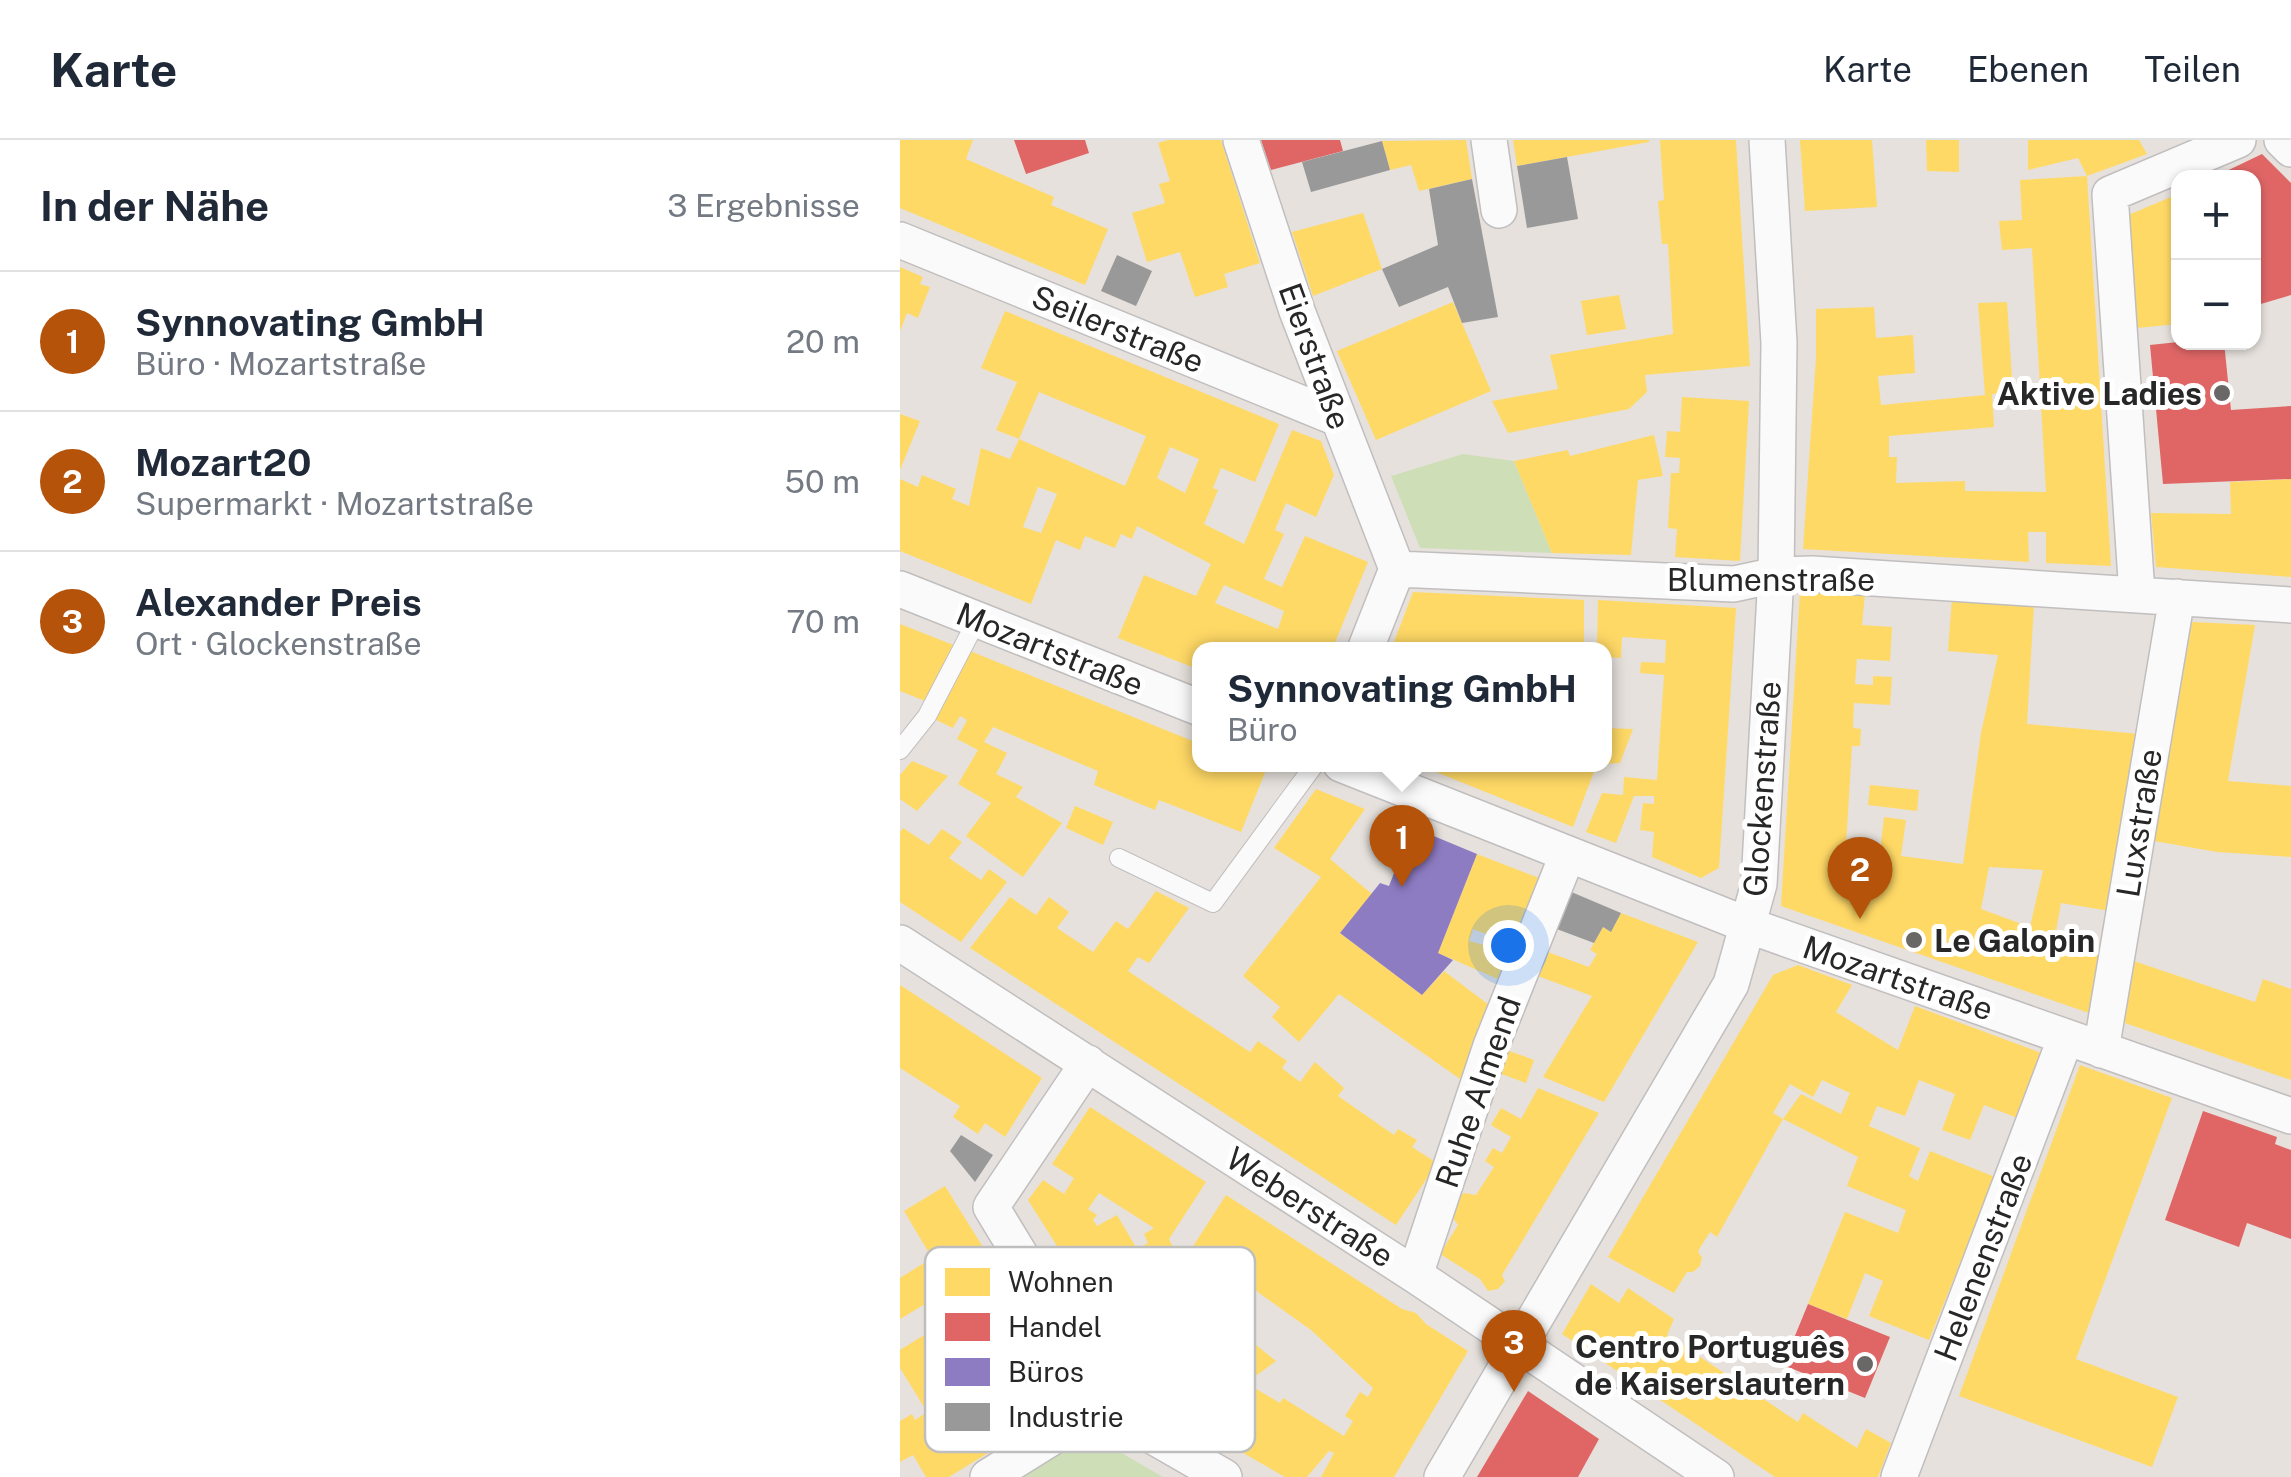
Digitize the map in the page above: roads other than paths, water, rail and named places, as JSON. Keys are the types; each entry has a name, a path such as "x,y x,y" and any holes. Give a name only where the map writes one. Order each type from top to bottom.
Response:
{"street":[{"name":"Eierstraße","path":"1241,140 1297,311 1397,569"},
{"path":"1489,140 1499,210"},
{"name":"Glockenstraße","path":"1442,1477 1730,984 1750,926 1760,884 1776,575 1779,343 1768,140"},
{"path":"2137,594 2110,194 2238,140"},
{"path":"2282,140 2291,149"},
{"name":"Seilerstraße","path":"900,240 1337,418"},
{"path":"1367,642 1397,569"},
{"name":"Blumenstraße","path":"1397,569 1734,584 1776,575 1812,574 2291,605"},
{"name":"Mozartstraße","path":"900,589 1192,705"},
{"name":"Luxstraße","path":"2102,1050 2177,597"},
{"name":"Mozartstraße","path":"1360,772 1750,926 2291,1116"},
{"name":"Ruhe Almend","path":"1415,1275 1491,1046 1567,856"},
{"name":"Weberstraße","path":"900,943 1519,1343 1716,1477"},
{"name":"Helenenstraße","path":"1900,1477 2066,1037"},
{"path":"1016,1247 992,1206 1088,1063"},
{"path":"988,1477 1028,1452"},
{"path":"1181,1452 1224,1477"}],"lane":[{"path":"900,750 927,716 978,620"},
{"path":"1119,858 1213,902 1309,772"}],"place":[{"name":"Aktive Ladies","path":"2222,393"},
{"name":"Synnovating GmbH","path":"1402,887"},
{"name":"Mozart20","path":"1860,919"},
{"name":"Le Galopin","path":"1914,940"},
{"name":"Centro Português de Kaiserslautern","path":"1865,1364"},
{"name":"Alexander Preis","path":"1514,1392"}]}
